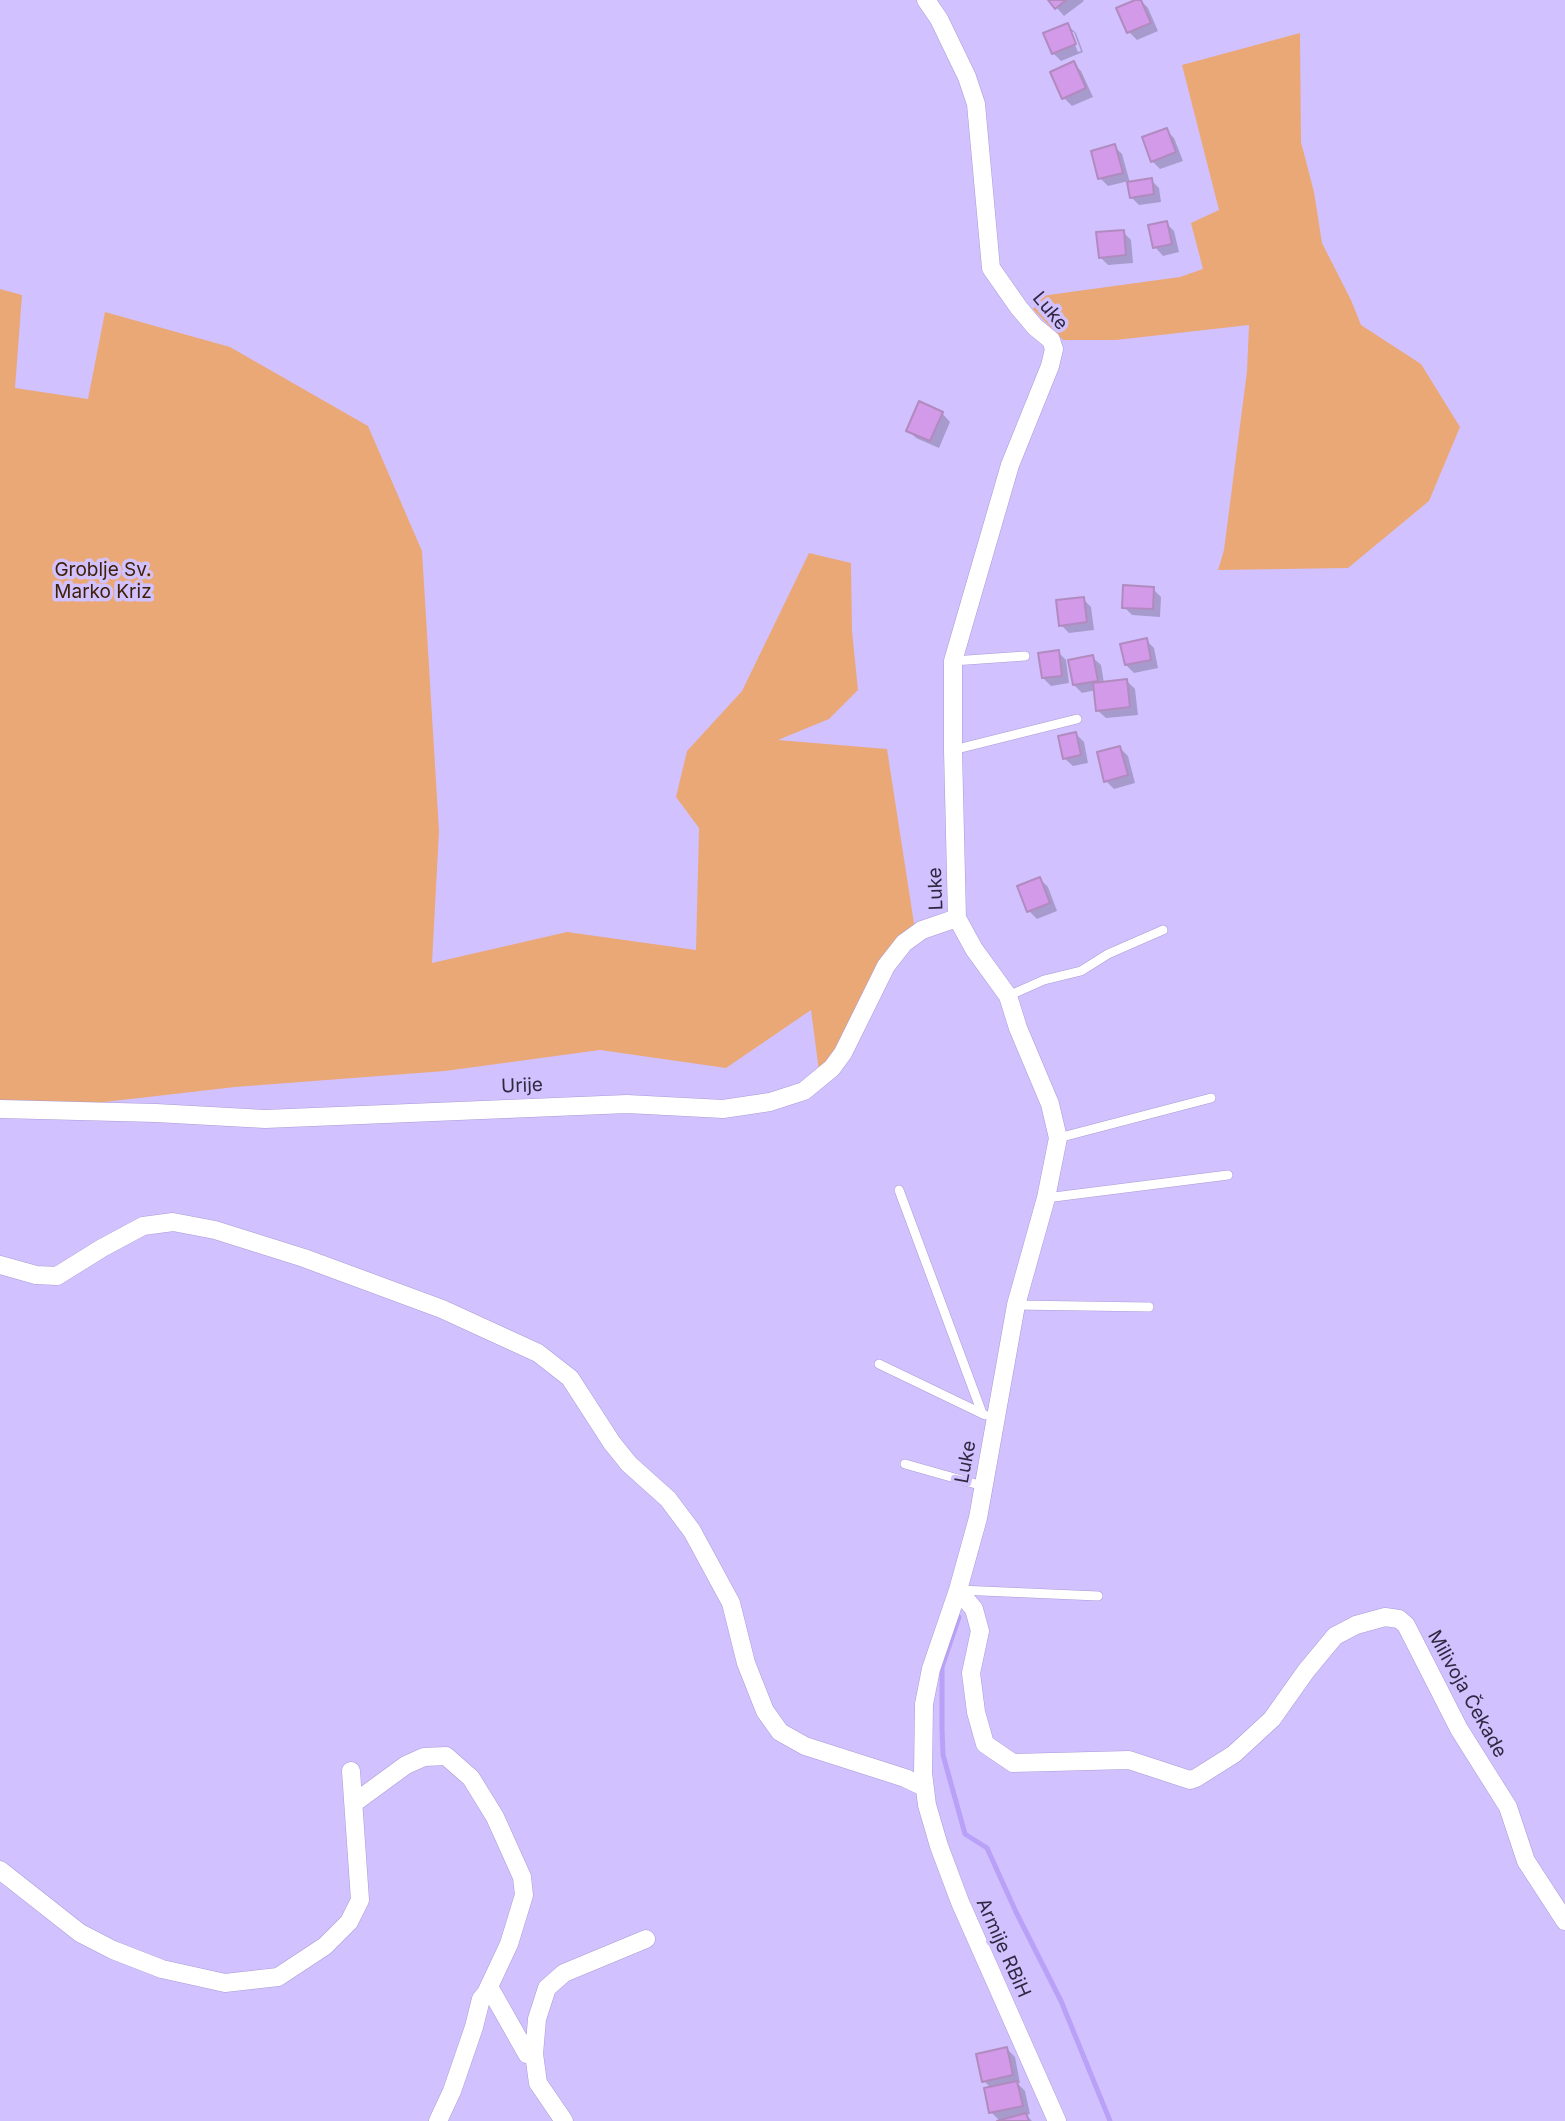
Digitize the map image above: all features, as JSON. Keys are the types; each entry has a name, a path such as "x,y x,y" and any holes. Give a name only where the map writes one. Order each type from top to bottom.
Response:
{"street":[{"name":"Luke","path":"924,1787 924,1704 931,1669 958,1590 978,1518 989,1416 1046,1198 1058,1138 1050,1104 1018,1028 1008,996 974,949 957,918 953,750 953,662 1010,465 1050,366 1054,349 1051,340 1035,327 1019,308 991,268 976,104 967,77 939,19 926,0"},
{"name":"Urije","path":"0,1109 265,1119 627,1104 723,1109 770,1102 804,1091 832,1068 843,1053 886,966 904,943 922,930 957,918"},
{"path":"0,1265 36,1275 57,1276 143,1226 173,1223 215,1230 304,1258 442,1309 538,1353 570,1378 612,1443 629,1464 668,1499 692,1531 731,1603 746,1663 765,1711 780,1732 805,1746 905,1778 924,1787"},
{"name":"Milivoja Čekade","path":"958,1590 974,1609 980,1631 971,1673 976,1712 985,1744 1013,1763 1129,1760 1190,1780 1234,1754 1272,1719 1335,1636 1356,1625 1385,1617 1399,1619 1406,1625 1459,1729 1508,1807 1526,1861 1565,1920"},
{"path":"354,1803 406,1765 424,1757 446,1756 471,1778 495,1817 522,1877 524,1895 509,1944 481,1999 452,2091 438,2121"},
{"path":"0,1870 79,1933 162,1969 225,1983 278,1977 325,1946 349,1922 360,1900 351,1771"},
{"name":"Armije RBiH","path":"924,1787 939,1846 960,1902 1057,2121"},
{"path":"564,2121 538,2083 534,2054 537,2019 547,1988 564,1973 646,1939"},
{"path":"486,1993 492,1992 527,2054 534,2054"}],"lane":[{"path":"953,662 1025,656"},
{"path":"953,750 1077,719"},
{"path":"1008,996 1044,980 1081,971 1108,954 1163,930"},
{"path":"1058,1138 1211,1098"},
{"path":"1046,1198 1228,1175"},
{"path":"899,1190 989,1416"},
{"path":"1016,1305 1149,1307"},
{"path":"879,1364 989,1416"},
{"path":"905,1464 983,1486"},
{"path":"958,1590 1098,1596"}],"green space":[{"path":"1300,33 1301,142 1314,192 1322,243 1361,325 1421,364 1460,427 1429,501 1348,568 1218,570 1224,550 1247,371 1249,325 1116,340 1063,340 1033,309 1041,296 1180,277 1203,269 1191,223 1219,210 1182,65"},
{"name":"Groblje Sv. Marko Kriz","path":"0,289 22,295 15,388 88,399 105,312 230,347 368,426 422,551 439,831 432,963 567,932 696,950 699,828 676,797 687,751 742,691 809,553 851,563 852,631 858,690 829,719 778,740 887,749 915,930 820,1079 811,1010 726,1068 600,1050 445,1071 235,1087 0,1114"}],"building":[{"path":"1048,0 1066,0 1055,9"},
{"path":"1141,0 1151,23 1127,33 1116,8"},
{"path":"1068,23 1076,44 1052,54 1043,33"},
{"path":"1074,61 1086,88 1062,99 1050,72"},
{"path":"1167,128 1176,152 1151,162 1142,137"},
{"path":"1115,144 1123,173 1098,179 1091,151"},
{"path":"1152,178 1154,194 1130,198 1127,182"},
{"path":"1167,221 1172,244 1153,248 1148,225"},
{"path":"1124,230 1126,255 1099,258 1096,232"},
{"path":"919,401 943,412 930,441 906,431"},
{"path":"1123,585 1154,587 1153,609 1122,608"},
{"path":"1084,597 1087,622 1059,626 1056,600"},
{"path":"1147,638 1151,660 1125,665 1120,644"},
{"path":"1059,650 1062,676 1042,678 1038,653"},
{"path":"1093,655 1098,681 1073,685 1068,660"},
{"path":"1127,679 1130,707 1096,711 1093,683"},
{"path":"1076,732 1081,755 1063,759 1058,736"},
{"path":"1120,746 1128,775 1104,782 1097,752"},
{"path":"1040,877 1050,903 1027,912 1017,886"},
{"path":"1007,2047 1013,2075 982,2082 976,2054"},
{"path":"1017,2081 1023,2106 989,2113 984,2088"},
{"path":"1026,2113 1029,2121 997,2121"}],"waterway":[{"path":"959,1617 942,1667 942,1728 943,1755 965,1834 987,1848 1061,2001 1110,2121"}]}
